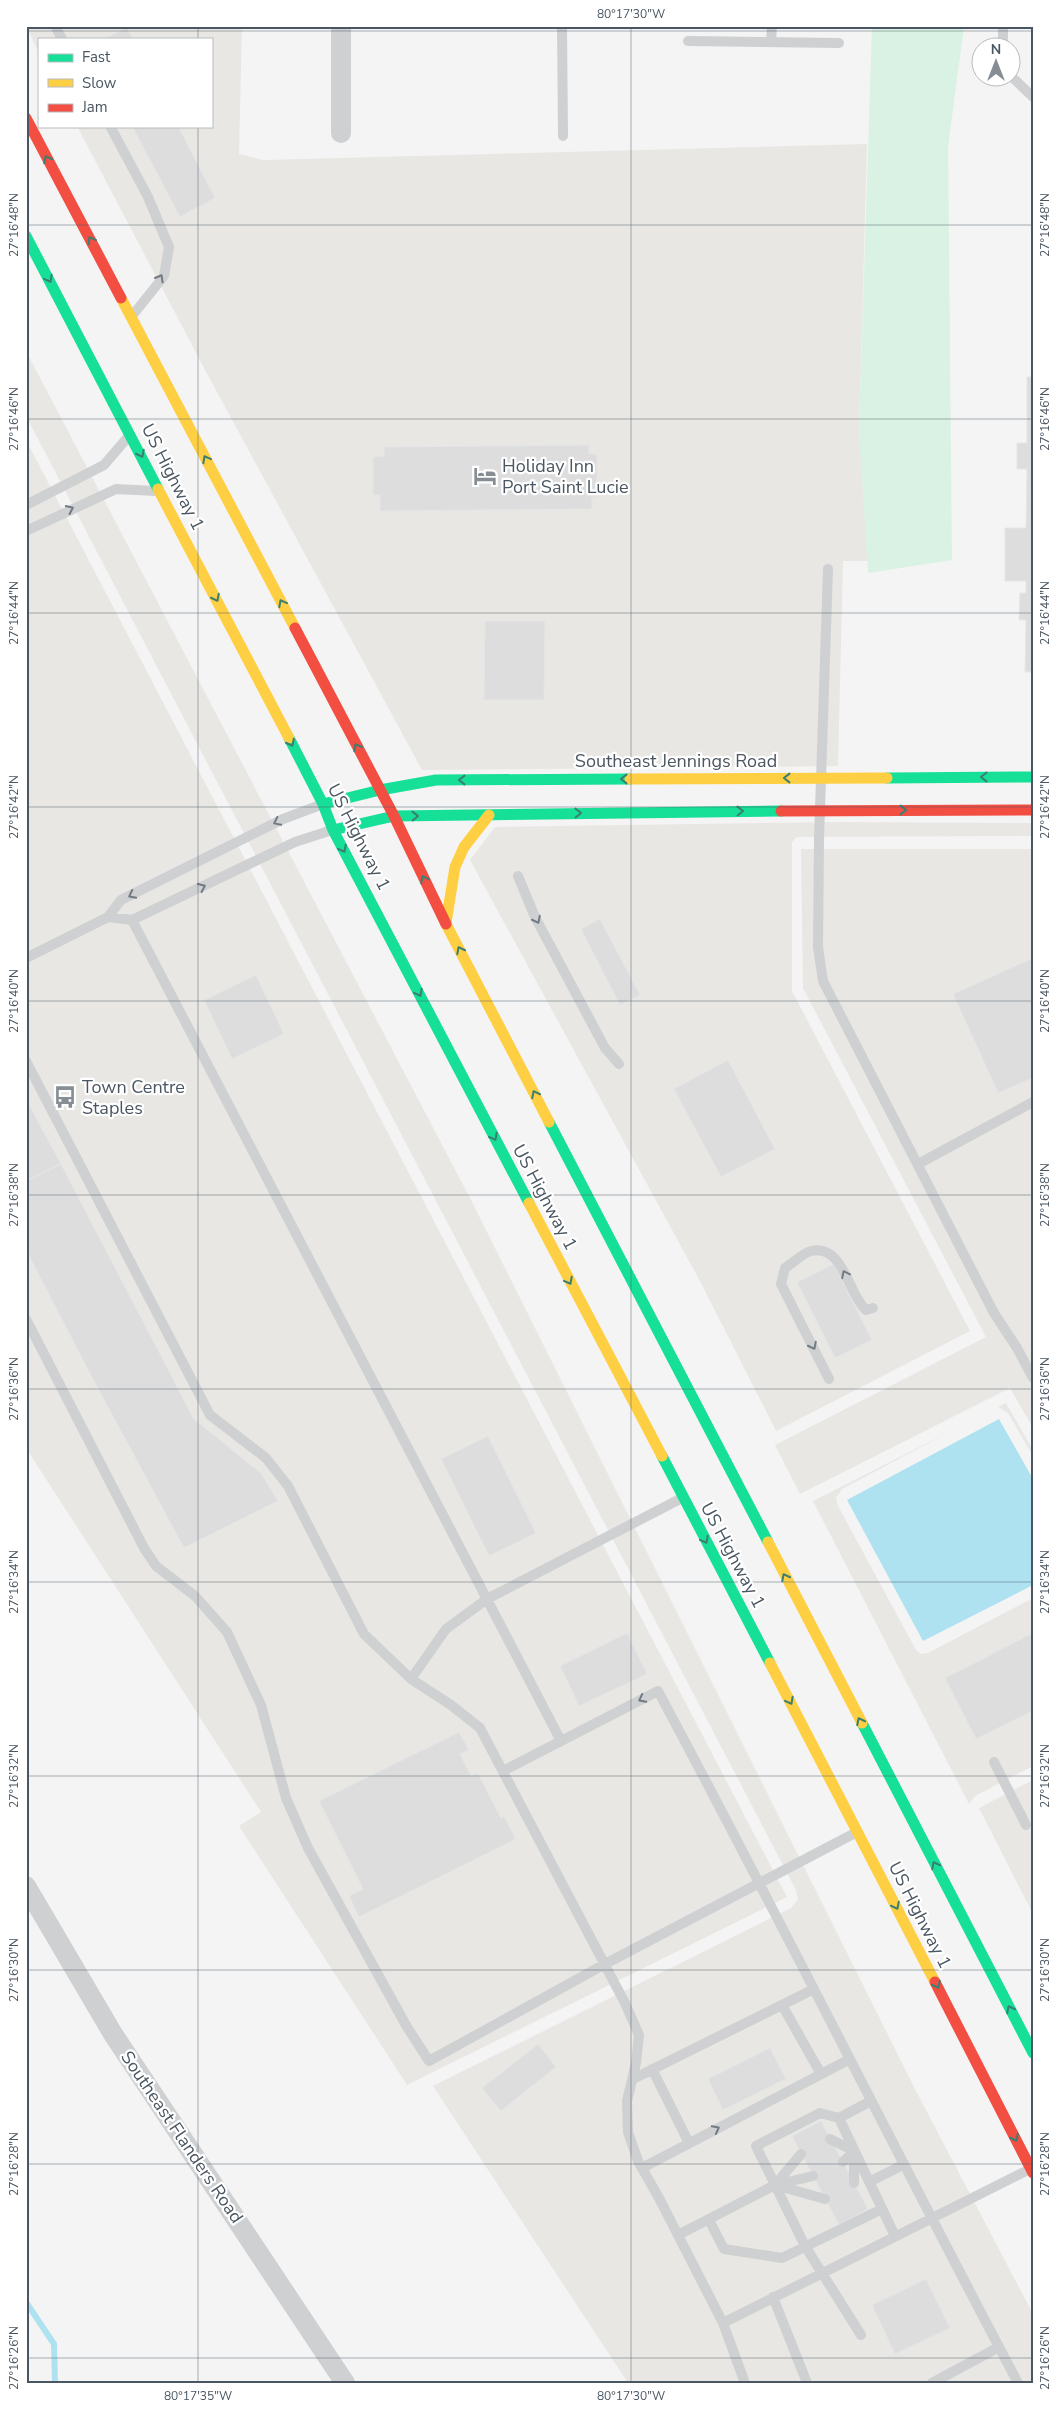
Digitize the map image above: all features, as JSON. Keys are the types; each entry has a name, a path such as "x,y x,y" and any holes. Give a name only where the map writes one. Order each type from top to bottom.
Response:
{"main road":[{"name":"US Highway 1","path":"26,118 394,816 446,923 1033,2053"},
{"name":"US Highway 1","path":"26,236 323,804 333,830 858,1831 1032,2171"},
{"name":"Southeast Jennings Road","path":"323,804 380,790 436,780 1033,777"},
{"path":"333,830 394,816 820,810 1033,810"},
{"path":"446,923 454,867 464,847 489,814"},
{"path":"996,2102 1018,2120"}],"street":[{"path":"341,26 341,133"},
{"name":"Southeast Flanders Road","path":"26,1886 113,2034 345,2383"}],"lane":[{"path":"55,26 61,38"},
{"path":"562,26 563,136"},
{"path":"772,26 772,41"},
{"path":"688,41 838,43"},
{"path":"1022,87 1033,97"},
{"path":"111,128 148,197 168,247 164,276 131,316"},
{"path":"26,505 104,465 130,434"},
{"path":"26,531 116,489 160,491"},
{"path":"828,569 820,778 818,947 823,981 994,1313 1017,1348 1033,1378"},
{"path":"26,958 108,917 121,900 283,819 323,804"},
{"path":"108,917 132,920 295,842 333,830"},
{"path":"518,876 535,917 600,1039 619,1064"},
{"path":"132,920 561,1741"},
{"path":"26,1061 210,1415 266,1458 288,1486 364,1634 411,1679 480,1728 605,1964 639,2035 633,2078 627,2101 628,2132 642,2168 723,2322 745,2383"},
{"path":"918,1164 1033,1102"},
{"path":"830,1379 782,1284 785,1268 811,1251 824,1251 837,1259 859,1303 866,1310 873,1308"},
{"path":"26,1319 144,1548 156,1566 195,1596 227,1632 262,1705 286,1798 308,1848 407,2026 429,2061 605,1964 858,1831"},
{"path":"411,1679 446,1629 487,1599 683,1497"},
{"path":"503,1771 658,1691 760,1882 930,2218 1018,2383"},
{"path":"994,1762 1026,1825"},
{"path":"633,2078 814,1989"},
{"path":"782,2004 821,2074"},
{"path":"642,2168 850,2059"},
{"path":"652,2069 689,2143"},
{"path":"861,2335 805,2246 756,2146 820,2113 838,2118 871,2101"},
{"path":"838,2118 895,2236"},
{"path":"830,2139 854,2151"},
{"path":"843,2162 854,2151"},
{"path":"854,2151 854,2183"},
{"path":"775,2185 801,2154"},
{"path":"869,2182 903,2165"},
{"path":"723,2322 930,2218 1032,2171"},
{"path":"678,2235 775,2185 813,2176"},
{"path":"775,2185 825,2199"},
{"path":"709,2220 724,2249 782,2258 882,2209"},
{"path":"773,2297 807,2383"},
{"path":"932,2383 998,2347"}],"shaded area":[{"path":"26,26 242,26 239,154 263,160 867,144 859,431 868,561 843,561 838,766 422,770 204,368 78,128 212,128 212,38 38,38 38,51"},
{"path":"26,351 471,1200 916,2091 1033,2314 1033,2383 628,2383 433,2086 791,1908 798,1899 796,1890 26,416"},
{"path":"26,440 787,1897 407,2085 239,1826 261,1812 26,1448"},
{"path":"835,822 1033,823 1033,836 797,837 792,842 792,991 970,1331 776,1431 701,1283 470,860 495,827"},
{"path":"801,849 1033,849 1033,1428 1010,1388 800,1494 775,1445 986,1337 803,988"},
{"path":"1006,1403 1033,1450 1033,1456 1008,1413 998,1407"},
{"path":"957,1428 842,1489 836,1498 838,1506 916,1650 921,1654 928,1653 1033,1598 1033,1766 975,1796 969,1804 813,1501"},
{"path":"1033,1780 1033,1914 979,1808"}],"green space":[{"path":"872,26 964,26 948,147 952,560 868,573 859,431"}],"water":[{"path":"999,1419 1033,1479 1033,1585 923,1641 847,1500"}],"building":[{"path":"127,27 132,38 106,38"},
{"path":"133,128 179,128 215,198 180,217"},
{"path":"1027,377 1033,377 1033,672 1025,672 1026,620 1019,620 1020,593 1026,593 1026,581 1005,581 1005,528 1026,528 1027,469 1017,469 1017,443 1027,443"},
{"name":"Holiday Inn Port Saint Lucie","path":"589,445 589,454 597,454 597,497 592,497 592,509 380,511 380,495 373,495 373,457 384,456 384,447"},
{"path":"485,621 545,621 544,700 484,700"},
{"path":"600,919 640,995 620,1005 581,929"},
{"path":"1033,958 1033,1078 998,1093 953,994"},
{"path":"256,975 284,1034 232,1059 204,1000"},
{"path":"728,1060 775,1149 721,1177 674,1089"},
{"path":"26,1099 61,1164 26,1181"},
{"path":"61,1164 194,1419 261,1473 278,1501 184,1548 26,1250 26,1181"},
{"path":"834,1264 872,1340 835,1358 797,1282"},
{"path":"488,1436 536,1533 489,1556 441,1459"},
{"path":"627,1633 647,1674 579,1706 560,1666"},
{"path":"1033,1633 1033,1711 976,1739 945,1678"},
{"path":"459,1732 469,1750 460,1754 471,1776 478,1773 501,1818 504,1816 516,1839 359,1917 349,1896 363,1889 319,1801"},
{"path":"538,2044 556,2067 501,2111 482,2088"},
{"path":"770,2048 786,2079 723,2110 708,2079"},
{"path":"821,2121 868,2209 839,2225 792,2136"},
{"path":"926,2279 950,2328 895,2354 872,2305"}],"waterway":[{"path":"26,2302 54,2344 55,2383"}],"traffic: fast":[{"path":"26,236 158,489"},
{"path":"289,738 323,804 333,830 529,1203"},
{"path":"887,778 1033,777"},
{"path":"323,804 380,790 436,780 630,779"},
{"path":"333,830 394,816 781,811"},
{"path":"549,1122 768,1542"},
{"path":"662,1456 770,1663"},
{"path":"862,1723 1033,2053"}],"traffic: slow":[{"path":"121,298 295,628"},
{"path":"158,489 289,738"},
{"path":"630,779 887,778"},
{"path":"446,923 455,867 464,847 489,815"},
{"path":"446,924 549,1122"},
{"path":"529,1203 662,1456"},
{"path":"768,1542 862,1723"},
{"path":"770,1663 935,1982"}],"traffic: jam":[{"path":"26,118 121,298"},
{"path":"295,628 394,816 446,924"},
{"path":"781,811 1033,810"},
{"path":"935,1982 1033,2173"}],"place":[{"name":"Holiday Inn Port Saint Lucie","path":"485,476"},
{"name":"Town Centre Staples","path":"65,1097"}]}
